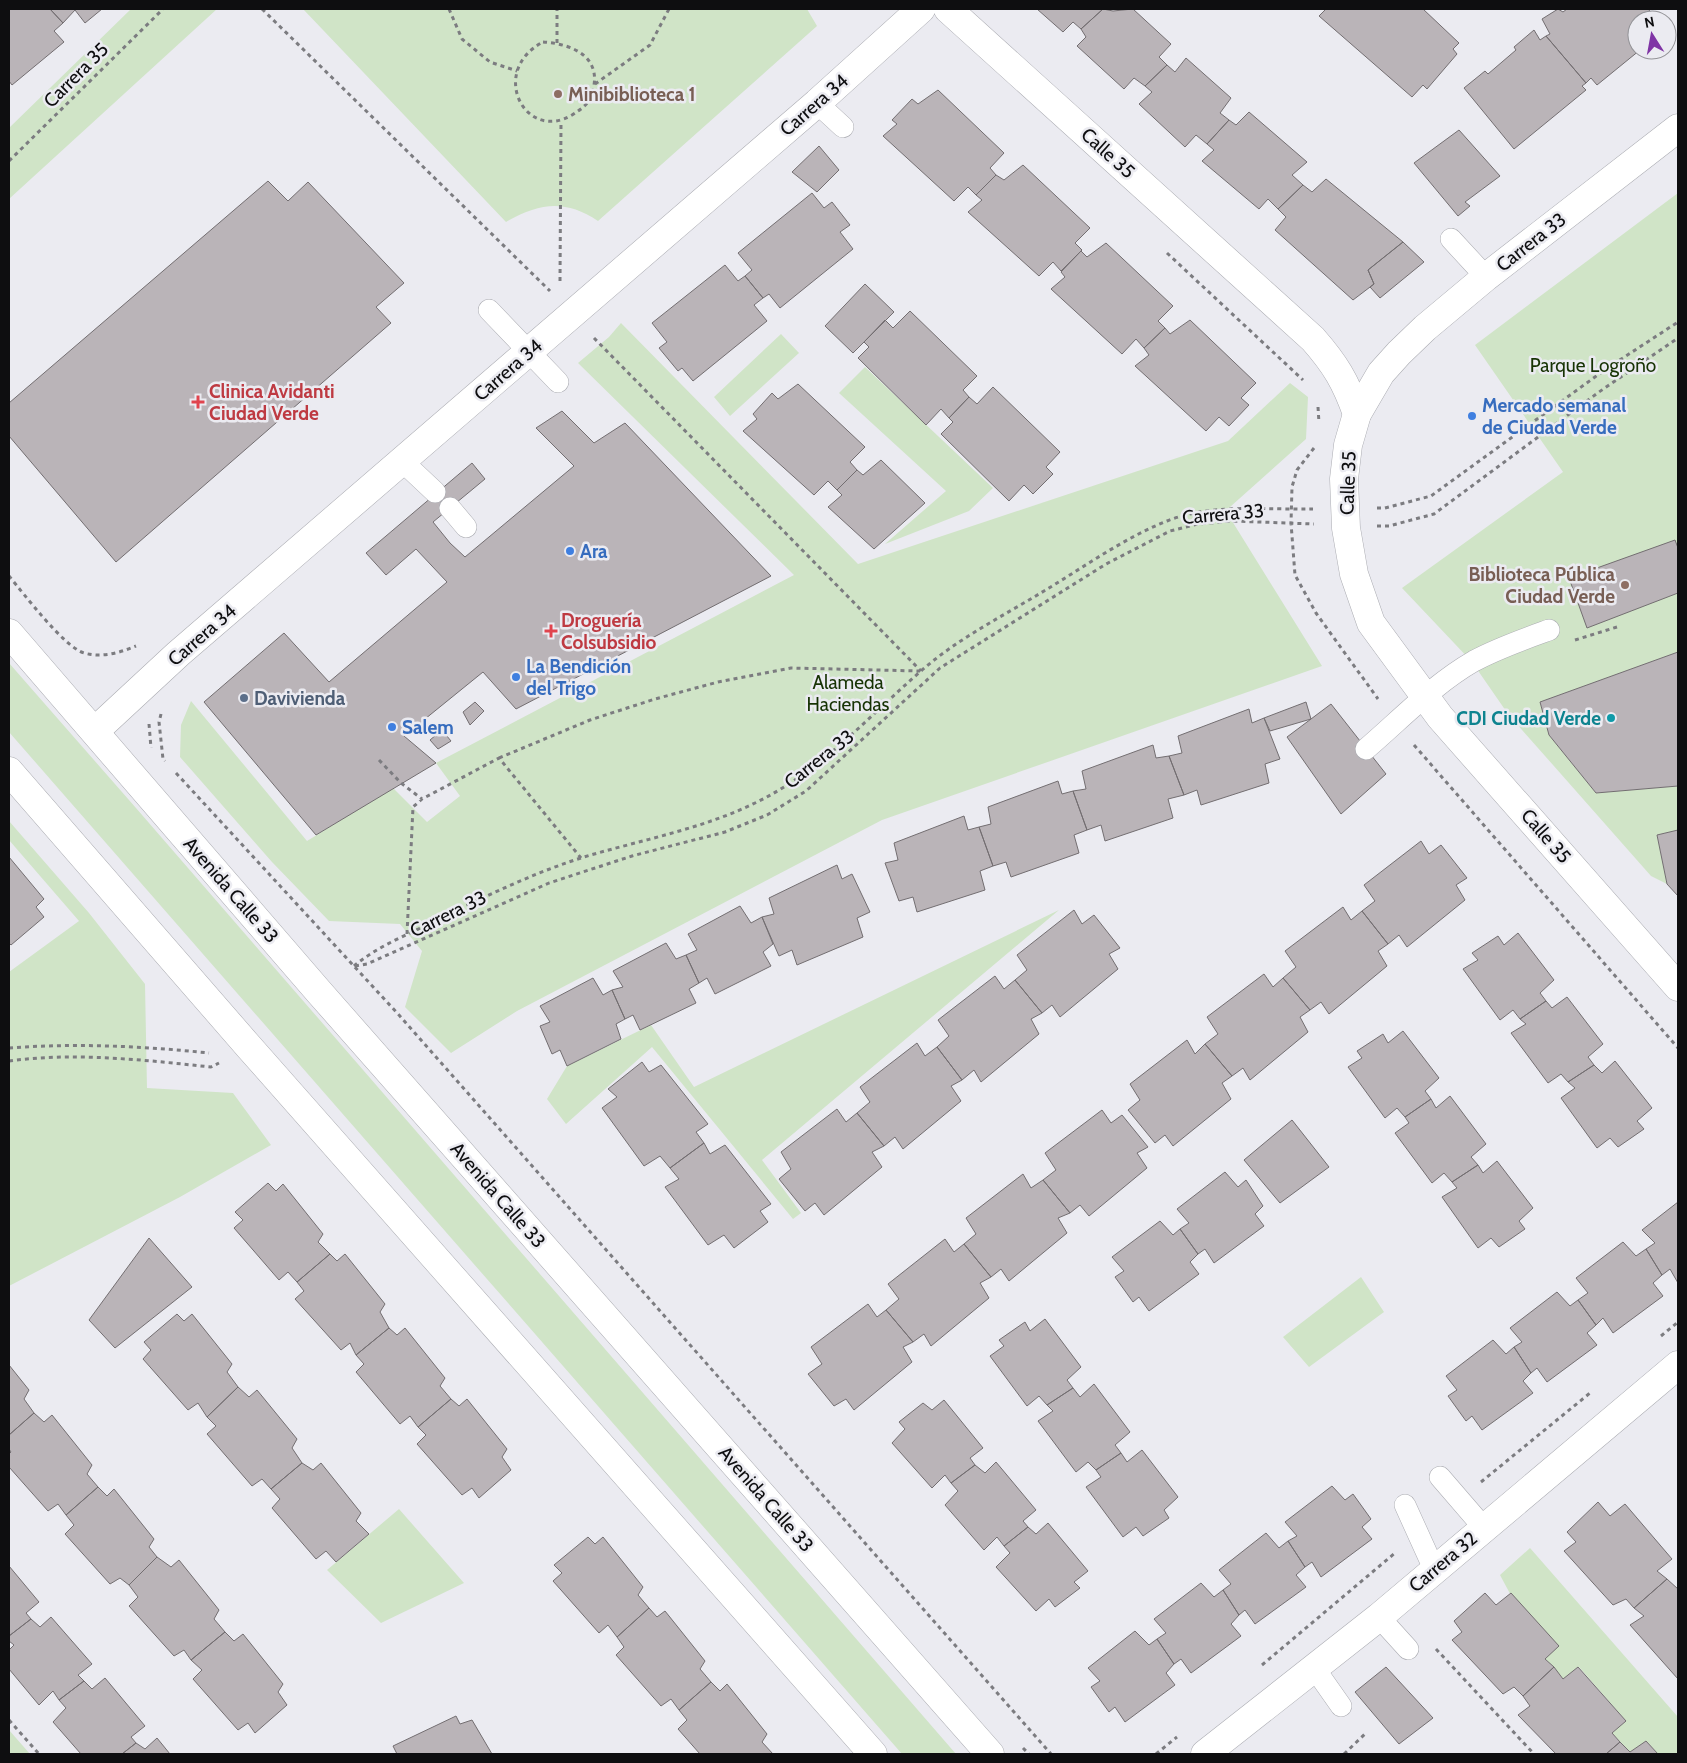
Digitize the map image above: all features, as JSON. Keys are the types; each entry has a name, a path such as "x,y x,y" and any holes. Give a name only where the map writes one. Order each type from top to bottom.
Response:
{"street":[{"name":"Carrera 34","path":"95,730 178,654 817,103 921,9"},
{"name":"Calle 35","path":"948,9 1313,339 1335,364 1348,386 1357,414 1348,445 1344,479 1346,519 1354,574 1371,623 1440,717 1678,986"},
{"name":"Carrera 33","path":"1357,414 1381,373 1425,328 1486,277 1678,128"},
{"name":"Avenida Calle 33","path":"9,633 95,730 319,992 990,1754"},
{"path":"9,771 249,1047 873,1754"},
{"name":"Carrera 32","path":"1205,1754 1379,1617 1678,1365"}],"lane":[{"path":"817,103 843,127"},
{"path":"1451,239 1486,277"},
{"path":"489,310 558,382"},
{"path":"402,460 435,492"},
{"path":"450,508 466,527"},
{"path":"1366,749 1424,697 1472,662 1501,648 1549,630"},
{"path":"1440,1477 1484,1528"},
{"path":"1405,1505 1434,1569"},
{"path":"1379,1617 1408,1649"},
{"path":"1315,1669 1341,1706"}],"path":[{"name":"Carrera 35","path":"9,161 163,9"},
{"path":"449,9 462,39 490,62 517,71"},
{"path":"557,9 557,43"},
{"path":"595,84 650,45 669,9"},
{"path":"543,42 557,43 570,46 589,61 595,84 587,106 560,122 542,121 522,106 514,83 522,58 531,48 543,42"},
{"path":"560,122 560,286 571,315"},
{"path":"1166,253 1305,383"},
{"path":"354,966 375,961 549,883 632,856 725,832 767,815 806,791 940,668 1106,564 1170,530 1198,524 1232,521 1312,524 1346,519 1431,496 1606,369 1678,322"},
{"path":"586,340 596,332"},
{"path":"1346,519 1389,526 1434,514 1599,392 1678,338"},
{"path":"1317,404 1319,427"},
{"path":"1291,509 1292,487 1297,470 1318,443"},
{"name":"Carrera 33","path":"354,966 362,959 407,935 502,888 581,858 715,819 754,804 795,781 837,747 921,671 970,636 1114,548 1168,520 1197,513 1226,510 1291,509 1346,519"},
{"path":"9,576 65,640 82,652 105,656 164,640 178,654"},
{"path":"407,935 412,807 422,799 499,758 590,720 718,682 791,668 921,671"},
{"path":"162,712 159,722 163,759 405,1022 1051,1754"},
{"path":"151,715 149,723 152,752"},
{"path":"499,758 581,858"},
{"path":"379,760 401,783 422,799"},
{"path":"9,1048 65,1044 147,1047 216,1053"},
{"path":"9,1061 66,1056 147,1060 211,1067 225,1059"},
{"path":"1430,1643 1534,1754"},
{"path":"9,1720 38,1754"},
{"path":"1344,1754 1366,1734"},
{"path":"1021,1746 1029,1754"}],"green space":[{"path":"131,9 217,9 9,199 9,128"},
{"path":"303,9 807,9 817,26 598,221 574,209 552,206 530,211 506,222"},
{"name":"Parque Logroño","path":"1678,193 1678,652 1540,702 1549,735 1596,793 1678,786 1678,830 1657,835 1667,884 1651,876 1508,714 1472,662 1402,588 1563,472 1475,345"},
{"name":"Alameda Haciendas","path":"621,323 858,564 1228,441 1290,383 1308,397 1306,439 1230,507 1232,521 1322,666 882,820 517,1011 451,1053 405,1007 422,951 400,924 329,921 272,862 180,757 181,725 191,701 307,841 393,788 427,822 460,796 436,763 794,575 578,363 609,337"},
{"path":"781,334 799,353 730,416 714,397"},
{"path":"865,367 993,488 969,511 885,544 946,491 839,393"},
{"path":"9,663 956,1754 902,1754 9,732"},
{"path":"9,821 89,913 145,984 147,1088 233,1093 271,1145 180,1197 9,1286 9,972 79,921 9,840"},
{"path":"1059,910 762,1160 801,1213 793,1219 652,1047 566,1124 547,1099 567,1066 651,1025 694,1087"},
{"path":"1361,1277 1384,1312 1309,1367 1283,1337"},
{"path":"399,1509 464,1583 381,1623 327,1570"},
{"path":"1530,1548 1678,1717 1678,1754 1658,1754 1646,1741 1630,1752 1612,1733 1626,1721 1579,1667 1563,1679 1545,1659 1500,1575"},
{"path":"9,1730 30,1754 9,1754"}],"building":[{"path":"9,9 50,9 63,23 54,31 64,42 12,85 9,81"},
{"path":"50,9 102,9 85,23 75,10 63,23"},
{"path":"1037,9 1103,9 1081,29 1073,22 1063,32"},
{"path":"1103,9 1113,11 1133,9 1171,44 1159,57 1167,65 1145,86 1134,78 1124,89 1077,46 1086,37 1081,29"},
{"path":"1326,9 1423,9 1459,43 1453,49 1457,54 1427,89 1423,85 1412,97 1319,16"},
{"path":"1558,9 1563,12 1567,9 1649,10 1627,10 1628,60 1597,85 1591,78 1586,83 1546,36 1550,34 1542,19"},
{"path":"1534,30 1540,40 1546,36 1586,83 1582,86 1586,90 1514,149 1464,88 1485,71 1488,74 1516,50 1514,47"},
{"path":"1186,58 1231,98 1220,113 1229,120 1207,144 1196,135 1185,147 1139,104 1152,92 1145,86 1167,65 1175,72"},
{"path":"938,90 1004,153 990,168 996,175 976,195 968,187 954,201 883,136 897,124 892,120 912,99 918,104"},
{"path":"1249,112 1307,162 1292,175 1303,185 1278,209 1268,199 1259,209 1202,161 1214,150 1207,144 1229,120 1236,125"},
{"path":"1459,130 1500,176 1465,202 1470,206 1458,216 1414,163"},
{"path":"819,146 839,170 817,192 792,172"},
{"path":"1023,165 1090,228 1075,243 1082,250 1061,271 1053,262 1039,276 968,212 982,200 976,195 996,175 1004,180"},
{"path":"1326,179 1403,242 1368,270 1374,284 1353,300 1275,230 1286,217 1278,209 1303,185 1312,192"},
{"path":"268,181 288,201 308,182 404,283 376,307 391,323 116,562 9,436 9,403"},
{"path":"812,193 824,208 832,202 850,225 840,232 853,249 780,308 769,294 763,298 745,276 752,270 738,253"},
{"path":"1403,242 1424,262 1380,298 1370,287 1374,284 1368,270"},
{"path":"1106,243 1173,306 1158,321 1165,328 1144,348 1136,339 1122,354 1051,289 1065,277 1061,272 1081,251 1087,257"},
{"path":"725,265 738,281 745,276 763,298 754,305 767,321 693,381 682,368 678,371 659,348 667,342 652,323"},
{"path":"865,284 894,312 853,353 825,326"},
{"path":"910,311 977,376 963,390 969,397 949,418 941,409 926,425 858,358 869,347 864,342 885,320 893,328"},
{"path":"1190,320 1256,383 1241,398 1249,405 1229,426 1219,417 1206,431 1135,366 1149,355 1144,348 1165,328 1170,334"},
{"path":"798,384 865,447 850,462 857,470 837,490 828,481 814,495 743,431 757,419 753,414 772,393 778,399"},
{"path":"993,387 1060,452 1046,467 1053,474 1033,494 1024,485 1009,501 941,434 953,422 949,418 969,397 977,404"},
{"path":"562,411 594,443 625,423 771,576 516,709 483,672 404,736 436,763 316,835 204,702 284,633 329,682 447,582 416,549 386,575 366,553 472,463 485,479 433,522 450,543 465,557 574,466 536,428"},
{"path":"881,460 925,503 874,549 828,507 842,495 837,490 857,470 863,475"},
{"name":"Biblioteca Pública Ciudad Verde","path":"1675,540 1678,548 1678,593 1587,628 1569,578"},
{"name":"CDI Ciudad Verde","path":"1678,652 1678,786 1596,793 1549,735 1540,702"},
{"path":"475,702 484,711 470,725 463,712"},
{"path":"1306,702 1311,719 1270,731 1264,718"},
{"path":"1331,704 1386,774 1341,814 1287,737"},
{"path":"1249,709 1252,723 1264,718 1280,759 1265,764 1269,783 1201,805 1197,790 1184,795 1169,756 1182,753 1178,736"},
{"path":"442,730 451,741 438,749 430,740"},
{"path":"1153,745 1156,758 1169,756 1184,795 1168,799 1173,818 1105,841 1101,825 1087,830 1073,791 1086,789 1082,771"},
{"path":"1058,781 1062,794 1073,791 1087,830 1074,835 1079,853 1011,877 1006,862 993,866 979,827 991,824 988,807"},
{"path":"964,816 968,830 979,827 993,866 980,871 985,890 917,912 913,897 899,901 885,863 898,860 894,843"},
{"path":"1678,830 1678,896 1667,884 1657,835"},
{"path":"1421,841 1429,854 1441,845 1467,878 1456,885 1465,900 1407,947 1399,935 1388,944 1362,911 1375,901 1364,885"},
{"path":"9,857 44,899 36,907 44,917 11,945 9,943"},
{"path":"837,865 842,879 852,874 870,912 857,918 863,937 797,965 792,950 779,956 762,917 774,914 769,898"},
{"path":"740,906 751,923 762,917 773,944 763,952 771,966 715,994 707,978 699,983 686,955 697,950 688,934"},
{"path":"1343,907 1351,920 1362,911 1388,944 1378,951 1387,966 1329,1014 1321,1002 1310,1010 1283,978 1296,967 1285,951"},
{"path":"1074,910 1082,924 1094,915 1120,948 1109,954 1118,969 1060,1017 1052,1005 1042,1013 1015,980 1027,970 1017,955"},
{"path":"1518,933 1554,980 1540,993 1546,1001 1520,1019 1513,1010 1500,1020 1463,969 1478,960 1472,953 1498,936 1504,945"},
{"path":"666,943 676,959 686,955 699,983 689,989 696,1003 640,1030 633,1015 625,1019 612,990 623,987 613,971"},
{"path":"1264,974 1273,987 1283,978 1310,1010 1300,1017 1308,1032 1250,1080 1243,1068 1232,1076 1205,1044 1218,1034 1207,1017"},
{"path":"995,976 1004,989 1015,980 1042,1013 1031,1019 1039,1034 981,1082 974,1070 962,1080 937,1047 949,1036 938,1020"},
{"path":"593,978 603,995 612,990 625,1019 616,1024 621,1039 567,1066 560,1050 552,1054 540,1026 550,1022 540,1006"},
{"path":"1567,997 1603,1044 1588,1057 1594,1065 1568,1082 1561,1074 1548,1083 1511,1033 1526,1024 1520,1019 1546,1001 1552,1008"},
{"path":"1403,1031 1439,1078 1425,1091 1431,1099 1405,1117 1397,1108 1385,1118 1348,1067 1362,1058 1357,1051 1383,1034 1388,1043"},
{"path":"1187,1040 1195,1054 1205,1044 1232,1076 1222,1083 1231,1099 1173,1146 1165,1135 1155,1143 1128,1110 1140,1100 1130,1084"},
{"path":"917,1043 925,1056 937,1047 962,1080 951,1086 961,1101 903,1149 895,1137 884,1146 857,1113 870,1102 860,1087"},
{"path":"1615,1061 1652,1108 1637,1121 1644,1129 1618,1147 1610,1138 1597,1148 1561,1098 1575,1088 1568,1082 1594,1065 1602,1073"},
{"path":"642,1062 649,1072 661,1065 708,1124 696,1132 704,1143 670,1168 660,1156 644,1166 602,1108 617,1097 608,1089"},
{"path":"1450,1096 1486,1144 1471,1157 1478,1165 1452,1182 1444,1173 1432,1183 1395,1133 1409,1123 1405,1117 1431,1099 1436,1108"},
{"path":"837,1109 846,1122 857,1113 884,1146 872,1152 882,1167 824,1215 815,1203 805,1211 779,1179 791,1169 781,1152"},
{"path":"1102,1110 1111,1123 1122,1115 1148,1147 1137,1153 1147,1168 1089,1216 1080,1205 1070,1213 1043,1180 1056,1170 1045,1153"},
{"path":"1292,1120 1329,1167 1280,1203 1244,1160"},
{"path":"704,1143 710,1154 725,1145 771,1204 760,1211 768,1222 734,1248 724,1235 708,1245 665,1187 679,1179 670,1168"},
{"path":"1497,1161 1533,1208 1519,1221 1525,1229 1499,1247 1491,1238 1478,1248 1442,1197 1457,1188 1452,1182 1478,1165 1483,1173"},
{"path":"1225,1172 1238,1187 1246,1180 1263,1206 1255,1214 1264,1226 1214,1263 1205,1249 1198,1254 1180,1229 1189,1223 1177,1209"},
{"path":"1023,1174 1031,1188 1043,1180 1070,1213 1058,1218 1067,1233 1009,1281 1001,1269 991,1277 964,1244 976,1234 966,1218"},
{"path":"268,1183 276,1191 283,1184 323,1234 318,1242 330,1254 297,1282 288,1272 279,1280 234,1228 243,1220 235,1212"},
{"path":"1678,1202 1678,1283 1670,1269 1662,1275 1646,1249 1655,1243 1642,1230"},
{"path":"1160,1221 1173,1235 1180,1229 1198,1254 1190,1262 1199,1274 1149,1311 1139,1297 1133,1302 1115,1277 1124,1271 1112,1257"},
{"path":"149,1238 192,1287 115,1348 89,1320"},
{"path":"945,1239 954,1252 964,1244 991,1277 980,1283 989,1298 931,1346 924,1334 913,1342 886,1310 899,1299 888,1284"},
{"path":"1623,1242 1636,1256 1646,1249 1662,1275 1653,1283 1663,1296 1613,1333 1603,1318 1596,1325 1578,1300 1588,1293 1576,1278"},
{"path":"330,1254 337,1261 345,1254 385,1304 380,1312 389,1328 356,1355 350,1343 341,1350 295,1299 304,1291 297,1282"},
{"path":"1557,1292 1570,1306 1578,1300 1596,1325 1587,1333 1597,1345 1547,1382 1537,1368 1531,1373 1514,1347 1522,1342 1510,1328"},
{"path":"868,1304 877,1317 886,1310 913,1342 903,1347 912,1362 854,1410 846,1399 834,1406 808,1374 822,1364 811,1347"},
{"path":"177,1314 184,1321 192,1314 232,1364 227,1372 238,1387 207,1417 198,1403 188,1410 143,1359 151,1350 144,1342"},
{"path":"1045,1319 1081,1367 1067,1380 1073,1388 1047,1405 1039,1396 1027,1406 990,1356 1004,1346 999,1340 1025,1322 1030,1331"},
{"path":"389,1328 397,1335 405,1328 445,1378 440,1386 451,1399 418,1427 410,1416 400,1424 356,1372 364,1364 356,1355"},
{"path":"1493,1340 1506,1354 1514,1347 1531,1373 1523,1381 1533,1393 1482,1430 1472,1416 1466,1421 1448,1396 1457,1390 1446,1376"},
{"path":"9,1365 29,1390 24,1399 34,1413 9,1435"},
{"path":"1094,1384 1130,1432 1115,1445 1121,1453 1096,1470 1088,1462 1076,1472 1038,1421 1053,1411 1047,1405 1073,1388 1080,1397"},
{"path":"238,1387 249,1397 257,1390 297,1439 292,1448 302,1463 271,1489 262,1479 252,1486 207,1434 216,1426 207,1417"},
{"path":"451,1399 459,1406 467,1399 507,1449 502,1457 511,1470 479,1498 472,1488 462,1495 417,1444 426,1435 418,1427"},
{"path":"944,1400 983,1448 970,1458 975,1465 951,1483 945,1475 932,1488 892,1443 905,1429 899,1422 923,1403 932,1410"},
{"path":"34,1413 44,1422 52,1415 92,1465 87,1474 98,1487 66,1515 58,1504 48,1511 9,1467 9,1454 11,1452 9,1449 9,1435"},
{"path":"1142,1450 1178,1497 1164,1510 1169,1518 1143,1536 1136,1527 1123,1537 1086,1487 1101,1477 1096,1470 1121,1453 1127,1462"},
{"path":"996,1462 1036,1510 1023,1521 1028,1527 1004,1546 997,1537 984,1550 945,1505 958,1491 951,1483 975,1465 985,1473"},
{"path":"302,1463 313,1470 321,1463 361,1513 356,1521 369,1534 336,1562 326,1551 316,1559 272,1508 280,1499 271,1489"},
{"path":"1332,1486 1345,1500 1353,1494 1371,1519 1362,1527 1372,1539 1321,1577 1312,1562 1305,1567 1288,1541 1297,1536 1285,1522"},
{"path":"98,1487 107,1496 114,1489 154,1539 149,1547 157,1557 129,1585 120,1578 110,1584 65,1534 74,1525 66,1515"},
{"path":"1598,1502 1610,1516 1625,1504 1672,1559 1657,1571 1667,1579 1634,1608 1626,1599 1613,1605 1564,1551 1576,1542 1567,1532"},
{"path":"1048,1523 1088,1571 1074,1582 1080,1588 1055,1607 1049,1599 1036,1611 996,1567 1010,1553 1004,1546 1028,1527 1036,1534"},
{"path":"1266,1533 1279,1548 1288,1541 1305,1567 1296,1575 1306,1587 1255,1624 1245,1610 1239,1615 1223,1590 1231,1584 1219,1570"},
{"path":"588,1537 595,1544 603,1537 643,1587 638,1595 649,1608 617,1637 608,1625 599,1633 553,1581 562,1573 554,1565"},
{"path":"157,1557 171,1567 179,1560 219,1610 214,1619 225,1632 191,1660 184,1650 174,1656 129,1606 138,1597 129,1585"},
{"path":"9,1566 39,1602 26,1613 31,1619 9,1636"},
{"path":"1667,1579 1678,1589 1678,1679 1630,1625 1644,1616 1634,1608"},
{"path":"1201,1583 1214,1597 1223,1590 1239,1615 1231,1624 1241,1636 1191,1673 1181,1659 1174,1664 1157,1639 1166,1633 1154,1619"},
{"path":"1485,1593 1496,1605 1511,1593 1559,1646 1545,1659 1554,1667 1523,1696 1514,1687 1503,1694 1452,1640 1462,1632 1454,1621"},
{"path":"649,1608 657,1617 665,1611 705,1661 700,1669 711,1682 679,1710 671,1699 661,1706 616,1655 624,1647 617,1637"},
{"path":"51,1617 92,1664 78,1675 84,1681 59,1700 53,1691 39,1705 9,1669 9,1650 14,1645 9,1641 9,1636 31,1619 40,1627"},
{"path":"1135,1631 1149,1645 1157,1639 1174,1664 1166,1673 1175,1685 1125,1722 1115,1707 1109,1712 1091,1687 1100,1681 1088,1668"},
{"path":"225,1632 234,1641 243,1634 283,1684 278,1692 287,1705 255,1733 248,1723 238,1730 193,1679 202,1670 191,1660"},
{"path":"1386,1667 1433,1718 1399,1744 1355,1692"},
{"path":"1554,1667 1563,1679 1578,1667 1626,1721 1612,1733 1620,1742 1606,1754 1556,1754 1518,1715 1530,1706 1523,1696"},
{"path":"105,1678 145,1726 131,1737 136,1743 122,1754 81,1754 53,1722 66,1708 59,1700 84,1681 92,1689"},
{"path":"711,1682 720,1691 727,1684 767,1734 762,1742 773,1754 700,1754 678,1729 687,1720 679,1710"},
{"path":"456,1716 460,1724 472,1720 492,1754 397,1754 393,1746"},
{"path":"157,1738 170,1754 122,1754 136,1743 145,1749"},
{"path":"1646,1741 1658,1754 1606,1754 1620,1742 1630,1752"}],"place":[{"name":"Minibiblioteca 1","path":"558,94"},
{"name":"Clinica Avidanti Ciudad Verde","path":"198,402"},
{"name":"Mercado semanal de Ciudad Verde","path":"1472,416"},
{"name":"Ara","path":"570,551"},
{"name":"Biblioteca Pública Ciudad Verde","path":"1625,585"},
{"name":"Droguería Colsubsidio","path":"551,631"},
{"name":"La Bendición del Trigo","path":"516,677"},
{"name":"Davivienda","path":"244,698"},
{"name":"CDI Ciudad Verde","path":"1611,718"},
{"name":"Salem","path":"392,727"}]}
